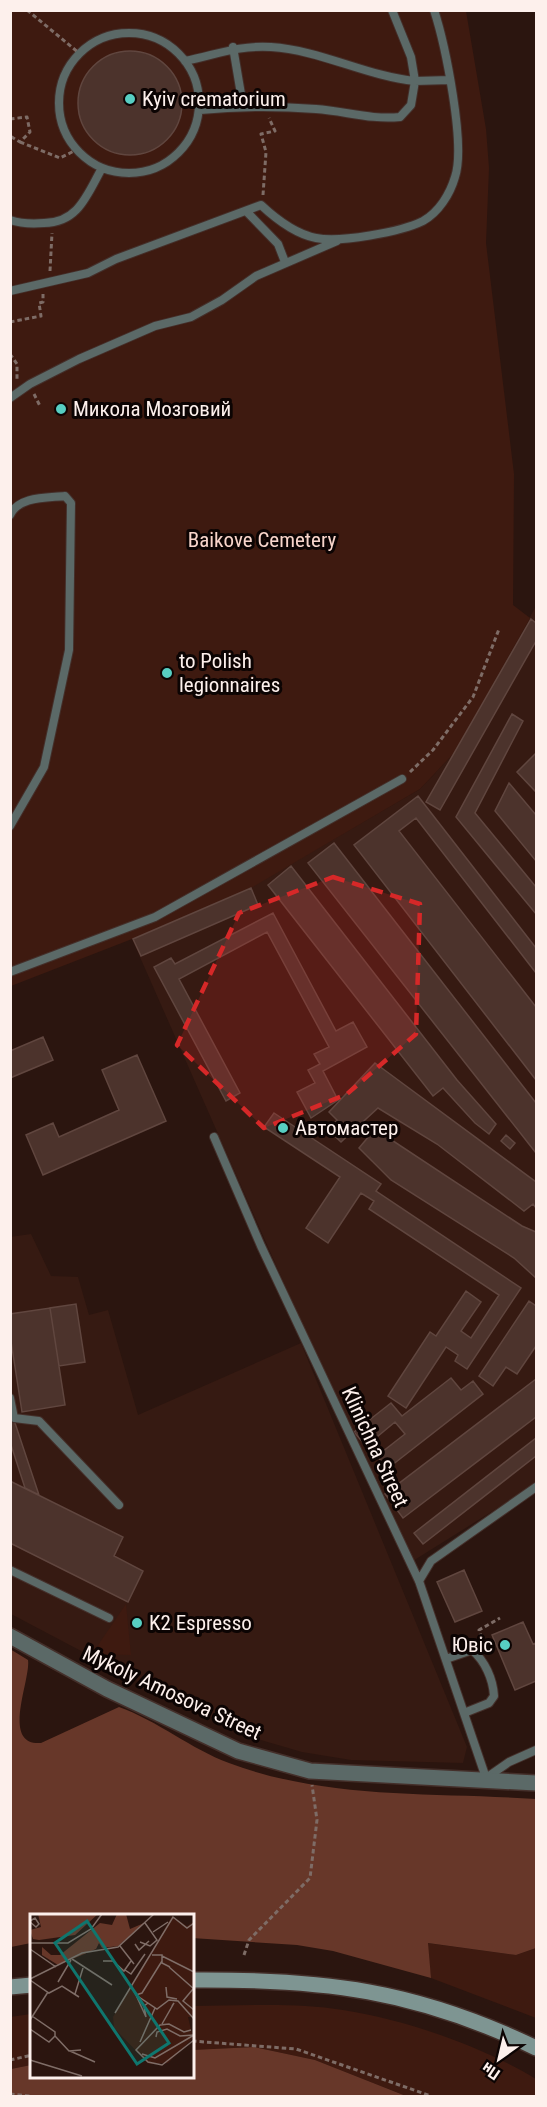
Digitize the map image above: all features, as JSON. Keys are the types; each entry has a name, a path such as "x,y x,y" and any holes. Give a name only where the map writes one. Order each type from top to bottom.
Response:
{"main road":[{"path":"194,1980 311,1982 353,1987 436,2007 494,2028 537,2048"},
{"path":"10,1987 30,1985"}],"street":[{"name":"Mykoly Amosova Street","path":"10,1636 107,1689 238,1751 310,1771 486,1778 537,1783"}],"lane":[{"path":"200,110 243,106 319,109 380,119 400,117 411,105 415,81 411,57 392,10"},
{"path":"10,398 30,384 79,359 155,326 190,317 222,300 256,276 285,262 338,241 423,220 448,195 456,175 457,153 450,80 443,40 434,10"},
{"path":"117,33 139,33 160,39 178,51 191,68 199,88 200,110 194,131 183,150 166,164 145,172 123,174 102,168 76,150 62,122 59,90 67,70 79,53 97,40 117,33"},
{"path":"185,60 217,55 233,48 272,47 308,54 388,78 415,81 450,80"},
{"path":"233,48 243,106"},
{"path":"10,220 22,224 64,221 78,210 102,168"},
{"path":"10,291 88,273 124,255 261,205 277,220 313,238 338,241"},
{"path":"246,211 278,244 285,262"},
{"path":"10,515 14,507 25,502 65,495 71,503 69,650 44,767 10,826"},
{"path":"10,972 155,917 402,779"},
{"name":"Klinichna Street","path":"214,1137 261,1246 419,1581 486,1778"},
{"path":"10,1398 14,1418 39,1421 119,1505"},
{"path":"419,1581 431,1562 537,1487"},
{"path":"10,1570 108,1618"},
{"path":"446,1659 472,1650 481,1657 493,1686 494,1696 489,1703 465,1713"},
{"path":"486,1778 509,1762 537,1750"}],"path":[{"path":"27,10 79,53"},
{"path":"10,119 27,117 30,132 20,142"},
{"path":"260,118 269,117 275,131 261,134 266,152 263,190"},
{"path":"10,136 60,158 76,150"},
{"path":"52,240 52,259"},
{"path":"10,322 41,316 39,303 43,302 43,295"},
{"path":"10,354 17,364 17,383"},
{"path":"402,779 433,750 473,697 499,629"},
{"path":"481,1657 485,1643 479,1630 500,1618"},
{"path":"244,1955 249,1940 310,1878 317,1820 310,1771"},
{"path":"194,2042 296,2049 431,2097"},
{"path":"10,2060 30,2055"},
{"path":"10,2094 30,2097"}],"highlighted area":[{"path":"333,877 420,904 416,1034 347,1094 264,1128 177,1045 239,913"}],"shaded area":[{"path":"536,606 536,1484 408,1564 132,939 251,887 420,789 455,752"},
{"path":"31,1234 51,1276 78,1277 89,1315 108,1310 138,1415 301,1343 467,1747 463,1763 351,1760 302,1752 254,1738 155,1690 11,1614 10,1237"},
{"path":"10,1649 28,1660 20,1723 22,1734 29,1741 41,1743 119,1707 215,1757 266,1775 342,1789 536,1799 536,1948 516,1955 428,1943 431,1978 333,1951 297,1945 194,1938 194,1914 30,1914 30,1943 11,1947"},
{"path":"254,2047 315,2060 406,2096 11,2096 11,2069 30,2065 30,2077 194,2077 194,2050"}],"green space":[{"name":"Baikove Cemetery","path":"11,11 466,11 486,129 489,168 486,243 514,474 513,605 530,618 455,752 420,789 251,888 132,939 11,986"},
{"path":"126,1604 131,1655 92,1654"},
{"path":"427,1943 516,1955 536,1948 536,2018 431,1978"},
{"path":"194,2006 306,2006 343,2010 392,2020 468,2045 515,2067 536,2079 536,2096 406,2096 315,2060 254,2047 194,2050"},
{"path":"30,2014 30,2065 11,2069 10,2017"}],"building":[{"name":"Kyiv crematorium","path":"130,51 150,55 167,66 178,83 182,103 178,123 167,140 150,151 130,155 110,151 93,140 82,123 78,103 82,83 93,66 110,55"},
{"path":"531,619 536,623 536,641 440,810 426,802"},
{"path":"512,714 523,721 475,813 536,887 536,914 456,817"},
{"path":"536,753 536,792 517,772"},
{"path":"509,783 536,815 536,861 495,811"},
{"path":"418,796 536,948 536,973 416,818 399,831 536,1007 536,1080 354,845"},
{"path":"334,843 536,1103 536,1153 308,863"},
{"path":"291,866 457,1080 496,1124 489,1134 475,1123 443,1088 433,1096 268,885"},
{"path":"251,888 258,905 141,956 133,939"},
{"path":"273,913 336,1031 353,1022 367,1047 323,1071 338,1100 311,1118 297,1092 315,1083 308,1070 320,1064 314,1054 329,1047 267,932 179,979 240,1093 226,1101 154,967 171,958 175,964"},
{"path":"43,1037 53,1060 10,1078 10,1051"},
{"path":"137,1055 166,1121 43,1175 26,1135 53,1123 59,1137 119,1110 102,1070"},
{"path":"375,1063 536,1182 536,1208 533,1204 524,1211 437,1144 378,1108 341,1142 328,1130 337,1120 329,1112"},
{"path":"274,1113 381,1184 376,1191 521,1288 467,1369 455,1361 458,1355 446,1347 406,1408 388,1396 430,1332 436,1336 466,1291 481,1302 461,1331 471,1338 499,1295 369,1209 374,1201 361,1193 328,1243 306,1228 340,1177 264,1127"},
{"path":"375,1129 522,1226 536,1232 536,1278 514,1258 391,1180 359,1148"},
{"path":"506,1135 515,1143 510,1149 501,1141"},
{"path":"529,1301 536,1306 536,1346 517,1374 506,1367 493,1386 479,1376"},
{"path":"76,1304 85,1362 59,1366 50,1308"},
{"path":"50,1308 65,1405 22,1412 10,1335 10,1314"},
{"path":"451,1378 461,1390 473,1381 483,1394 387,1469 377,1456 405,1434 395,1422 366,1446 354,1432 391,1403 402,1416"},
{"path":"536,1379 536,1417 403,1518 385,1494"},
{"path":"10,1408 39,1495 25,1488 10,1442"},
{"path":"536,1438 536,1456 423,1544 414,1533"},
{"path":"10,1481 123,1537 114,1556 143,1571 128,1602 10,1543"},
{"path":"464,1570 482,1611 455,1622 437,1582"},
{"path":"523,1622 533,1644 536,1643 536,1681 515,1690 492,1635"}],"place":[{"name":"Kyiv crematorium","path":"130,99"},
{"name":"Микола Мозговий","path":"61,409"},
{"name":"to Polish legionnaires","path":"167,673"},
{"name":"Автомастер","path":"283,1128"},
{"name":"K2 Espresso","path":"137,1623"},
{"name":"Ювіс","path":"505,1645"}]}
